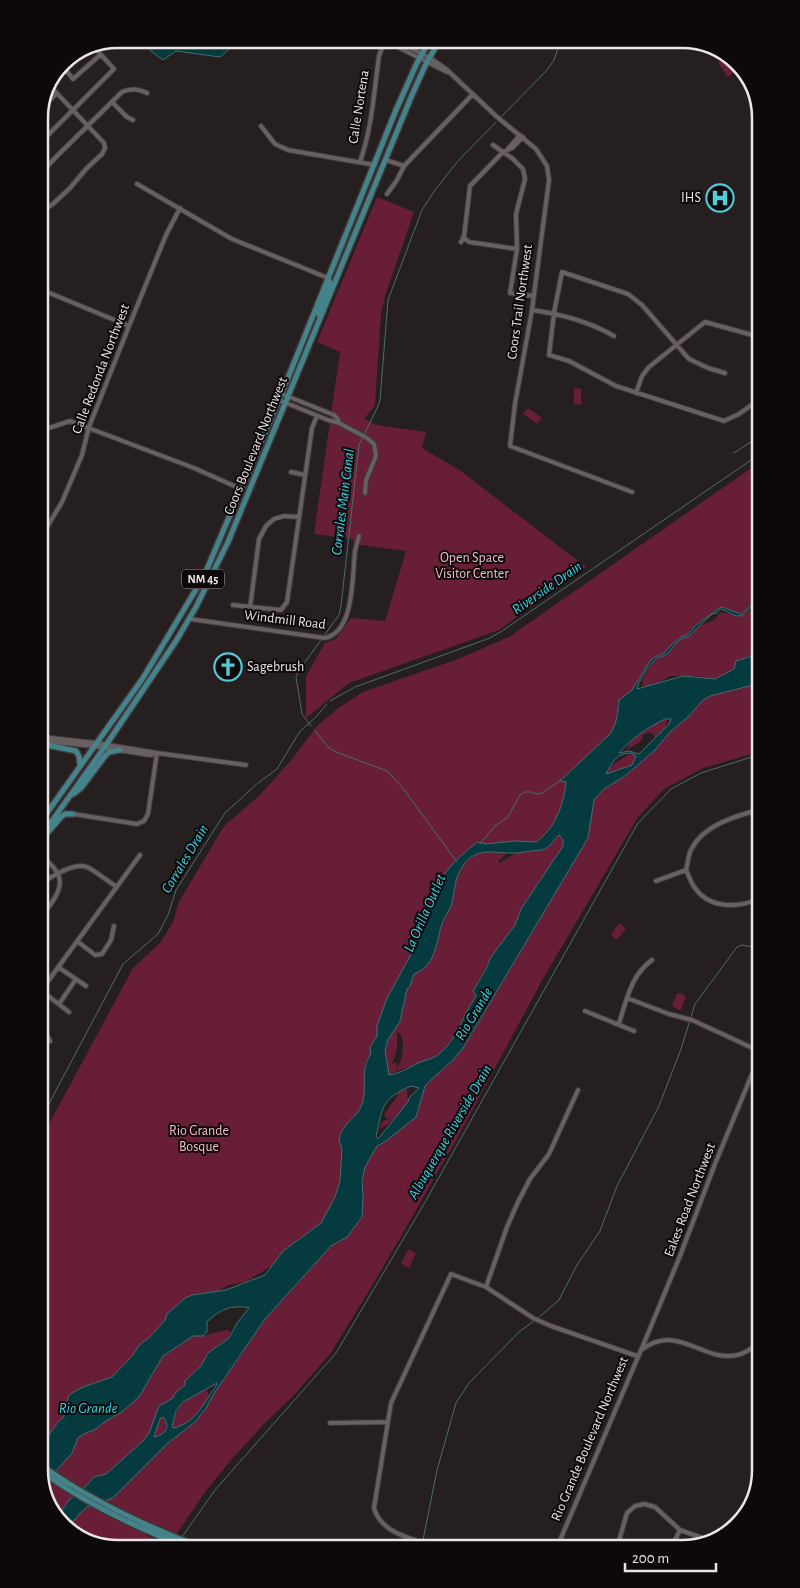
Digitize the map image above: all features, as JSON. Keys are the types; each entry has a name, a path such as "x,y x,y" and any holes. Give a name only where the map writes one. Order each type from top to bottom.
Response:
{"main road":[{"name":"Coors Boulevard Northwest","path":"48,811 142,678 204,576 282,394 328,278 425,48"},
{"name":"Coors Boulevard Northwest","path":"48,826 86,770 105,746 190,619 228,542 386,160 435,48"},
{"path":"319,321 320,310 330,283 328,278"},
{"path":"48,744 74,750 80,756 80,765"},
{"path":"73,814 67,807 68,798 81,788 109,752 120,750"},
{"path":"48,833 61,817 65,814 73,814"},
{"path":"48,1471 91,1498 150,1530"},
{"path":"48,1476 89,1502 175,1540"}],"street":[{"name":"Calle Nortena","path":"261,126 274,144 288,150 360,162 367,142 379,56 382,48"},
{"path":"400,48 421,56"},
{"path":"409,48 421,56"},
{"path":"48,135 114,69 97,51"},
{"path":"66,71 73,79 100,55"},
{"name":"Coors Trail Northwest","path":"421,56 451,74 496,116 536,149 543,159 549,180 532,310 515,404 510,446 632,492"},
{"path":"48,166 125,90 137,90 147,93"},
{"path":"48,207 67,192 86,169 102,154 105,148 104,143 54,91"},
{"path":"50,99 56,94"},
{"path":"387,194 404,166 473,94"},
{"path":"112,102 127,117 133,120"},
{"path":"461,242 470,186 503,152 514,145 521,136"},
{"path":"493,145 523,169 525,179 516,214 517,249 510,293 534,296"},
{"path":"386,160 404,166"},
{"path":"360,162 375,165"},
{"path":"137,184 232,239 328,278"},
{"name":"Calle Redonda Northwest","path":"48,525 62,502 82,455 89,427 129,326 166,235 180,208"},
{"path":"463,237 469,242 517,249"},
{"path":"725,373 708,368 690,359 642,305 628,294 562,272 554,313 549,355 570,361 616,386 724,421 739,414 752,405"},
{"path":"48,293 129,326"},
{"path":"532,310 554,313 603,329 614,336"},
{"path":"636,393 642,376 650,367 704,322 752,335"},
{"path":"282,394 334,415 339,423"},
{"path":"279,400 339,423 367,438 374,444 376,456 366,480 365,493"},
{"path":"233,605 281,610 287,602 312,428 317,416"},
{"path":"48,428 70,421 194,468 241,489"},
{"path":"291,472 305,475"},
{"path":"250,608 260,539 266,526 274,519 284,516 299,518"},
{"name":"Windmill Road","path":"190,619 325,638 335,635 347,616 359,536"},
{"path":"48,738 95,744 150,755 157,753"},
{"path":"48,743 95,744"},
{"path":"105,746 246,765"},
{"path":"73,814 137,824 144,821 148,814 157,753"},
{"path":"752,812 736,816 705,831 692,848 686,870 695,888 701,895 718,904 732,906 752,902"},
{"path":"48,980 140,855"},
{"path":"48,861 58,874 60,884 57,896 48,908"},
{"path":"48,879 77,866 86,867 116,887"},
{"path":"656,880 686,870"},
{"path":"77,940 96,955 102,954 111,940 114,926"},
{"path":"616,1024 619,1022 636,976 643,966 652,960"},
{"path":"58,967 86,986"},
{"path":"59,1004 76,979"},
{"path":"48,996 69,1012"},
{"path":"628,998 687,1018 752,1047"},
{"path":"585,1011 634,1031"},
{"path":"48,1037 50,1041"},
{"name":"Eakes Road Northwest","path":"641,1350 752,1076"},
{"path":"486,1287 504,1234 518,1202 530,1180 549,1154 578,1090"},
{"path":"417,1540 389,1529 376,1517 374,1508 390,1403 451,1274 486,1287 533,1318 551,1326 637,1356"},
{"name":"Rio Grande Boulevard Northwest","path":"560,1540 641,1350 658,1341 672,1340 716,1354 732,1356 747,1352 752,1348"},
{"path":"330,1423 388,1422"},
{"path":"619,1540 627,1513 635,1506 644,1504 655,1507 680,1530 701,1537"},
{"path":"675,1540 680,1530"}],"green space":[{"path":"722,60 735,71 728,77 718,63"},
{"name":"Open Space Visitor Center","path":"377,197 414,212 385,296 381,314 375,405 364,419 377,425 426,432 422,448 458,469 586,567 499,630 349,683 306,718 306,676 325,643 336,639 351,618 385,621 406,551 353,544 353,539 314,534 340,352 317,342"},
{"path":"574,388 581,389 581,405 574,404"},
{"path":"528,408 542,418 537,424 523,414"},
{"name":"Rio Grande Bosque","path":"752,467 752,602 746,612 741,614 722,607 719,608 695,626 687,635 681,637 664,653 650,662 632,690 619,700 616,722 610,734 561,781 566,781 561,807 553,823 543,836 536,842 515,841 486,844 467,850 449,868 439,897 425,914 421,929 414,943 414,949 387,999 377,1026 377,1036 370,1047 371,1054 366,1061 364,1070 365,1094 362,1107 353,1118 342,1149 340,1181 335,1197 321,1223 283,1251 273,1265 245,1282 228,1285 218,1291 185,1298 167,1314 165,1320 149,1338 140,1344 133,1355 112,1377 83,1387 68,1402 64,1411 64,1417 48,1436 48,1126 133,968 161,942 173,922 179,902 224,826 260,795 293,758 317,726 337,709 363,692 458,659 509,637"},
{"path":"752,610 752,655 747,656 734,669 715,679 698,676 670,676 653,686 642,686 643,678 655,659 667,654 683,637 688,637 700,625 714,620 721,612 741,616"},
{"path":"229,654 238,655 236,668 227,667"},
{"path":"752,684 752,754 703,768 664,789 638,817 544,977 419,1205 330,1354 296,1393 231,1460 205,1492 176,1535 143,1522 104,1501 128,1483 168,1443 195,1422 265,1319 331,1246 347,1237 362,1217 362,1181 365,1167 377,1146 416,1117 425,1086 463,1048 588,838 594,800 604,789 625,776 655,750 670,732 688,717 703,700 710,696"},
{"path":"665,719 667,721 665,728 655,737 651,732 642,735 643,737 640,742 626,750 637,735"},
{"path":"631,753 637,755 632,765 606,774 612,765"},
{"path":"559,834 563,840 563,846 521,908 515,925 491,957 473,991 476,996 451,1042 434,1057 389,1075 385,1050 388,1040 400,1021 407,989 414,974 437,945 442,925 451,906 454,881 460,870 475,855 490,851 506,851 505,855 498,861 500,863 515,853 542,850 550,845","holes":["399,1032 403,1050 396,1069 397,1063 395,1062 392,1065 397,1048 397,1033"]},
{"path":"619,923 626,928 617,940 611,935"},
{"path":"680,993 686,997 679,1010 672,1006 677,994"},
{"path":"407,1088 408,1102 399,1114 380,1129 382,1122 390,1118 386,1118 384,1114 398,1093"},
{"path":"408,1249 416,1253 409,1268 401,1264"},
{"path":"226,1330 230,1331 229,1338 208,1353 201,1366 185,1381 185,1385 175,1393 173,1398 159,1406 149,1433 143,1441 106,1474 94,1477 69,1500 61,1512 53,1497 49,1477 72,1453 77,1438 96,1429 123,1411 138,1397 163,1356 193,1336 203,1336"},
{"path":"207,1389 209,1396 195,1416 180,1426 172,1427 180,1407"},
{"path":"164,1417 167,1424 166,1430 154,1437 160,1419"},
{"path":"90,1506 154,1540 113,1540 95,1537 79,1529 70,1522"}],"water":[{"path":"149,48 230,48 220,57 176,51 163,60"},
{"name":"Rio Grande","path":"752,603 752,606 746,612 739,616 720,609 717,613 712,614 688,637 678,641 667,654 658,657 645,673 637,689 683,676 715,679 734,669 736,661 752,656 752,684 710,696 703,700 688,717 670,732 655,750 625,776 604,789 594,800 588,838 463,1048 425,1086 416,1117 377,1146 365,1167 362,1181 362,1217 347,1237 331,1246 265,1319 195,1422 168,1443 113,1498 87,1507 71,1522 61,1512 69,1500 94,1477 106,1474 143,1441 149,1433 159,1406 173,1398 175,1393 185,1385 185,1381 201,1366 208,1353 229,1338 237,1323 249,1308 237,1307 221,1311 207,1322 207,1332 203,1336 193,1336 163,1356 139,1397 123,1411 96,1429 78,1438 72,1453 49,1477 48,1436 64,1417 68,1397 83,1387 112,1377 133,1355 140,1344 149,1338 165,1320 167,1314 185,1298 192,1295 226,1290 265,1275 283,1251 321,1223 335,1197 340,1181 342,1149 339,1139 343,1129 359,1111 362,1104 365,1066 371,1054 370,1047 377,1036 377,1026 387,998 414,949 426,913 439,897 440,882 448,869 478,842 486,844 515,841 536,842 543,837 561,807 566,782 560,781 610,734 616,722 619,700 632,690 650,661 664,653 671,645 687,635 695,626 719,608 722,607 741,614","holes":["665,719 671,719 669,724 639,754 629,751 619,753 635,738","626,753 636,756 632,765 606,774 613,762 619,756","559,835 563,840 563,846 521,909 515,925 491,957 473,991 476,996 451,1042 434,1057 401,1072 389,1075 385,1050 388,1040 400,1021 407,989 414,974 426,966 434,954 442,924 451,906 461,868 476,854 489,852 515,853 545,849","411,1086 419,1088 409,1098 408,1102 378,1139 376,1136 385,1105 394,1095","217,1383 194,1417 174,1428 172,1427 176,1411 183,1402","163,1417 167,1427 162,1434 154,1437 160,1419"]}],"waterway":[{"name":"Corrales Main Canal","path":"501,117 547,70 554,60 558,48"},
{"name":"Corrales Main Canal","path":"311,726 302,714 296,677 339,615 359,445 380,400 388,300 422,210 458,161 496,122"},
{"path":"734,453 752,441"},
{"name":"Riverside Drain","path":"330,701 355,687 490,638 752,459"},
{"name":"Corrales Drain","path":"48,1106 123,964 158,934 168,915 176,890 225,813 258,783 277,769 300,731 327,704"},
{"name":"La Orilla Outlet","path":"315,731 329,748 336,752 387,771 402,787 457,862"},
{"name":"Albuquerque Riverside Drain","path":"182,1537 215,1490 336,1353 424,1204 638,823 671,789 701,773 752,757"},
{"path":"480,844 495,826 508,817 520,795 524,792 542,793 561,780"},
{"path":"538,1318 559,1300 577,1265 600,1231 617,1186 659,1106 681,1049 695,1004 737,947 742,945 752,947"},
{"path":"423,1540 437,1470 456,1403 469,1383 519,1332 534,1321"}],"place":[{"name":"IHS","path":"720,198"},
{"name":"Sagebrush","path":"228,667"}]}
